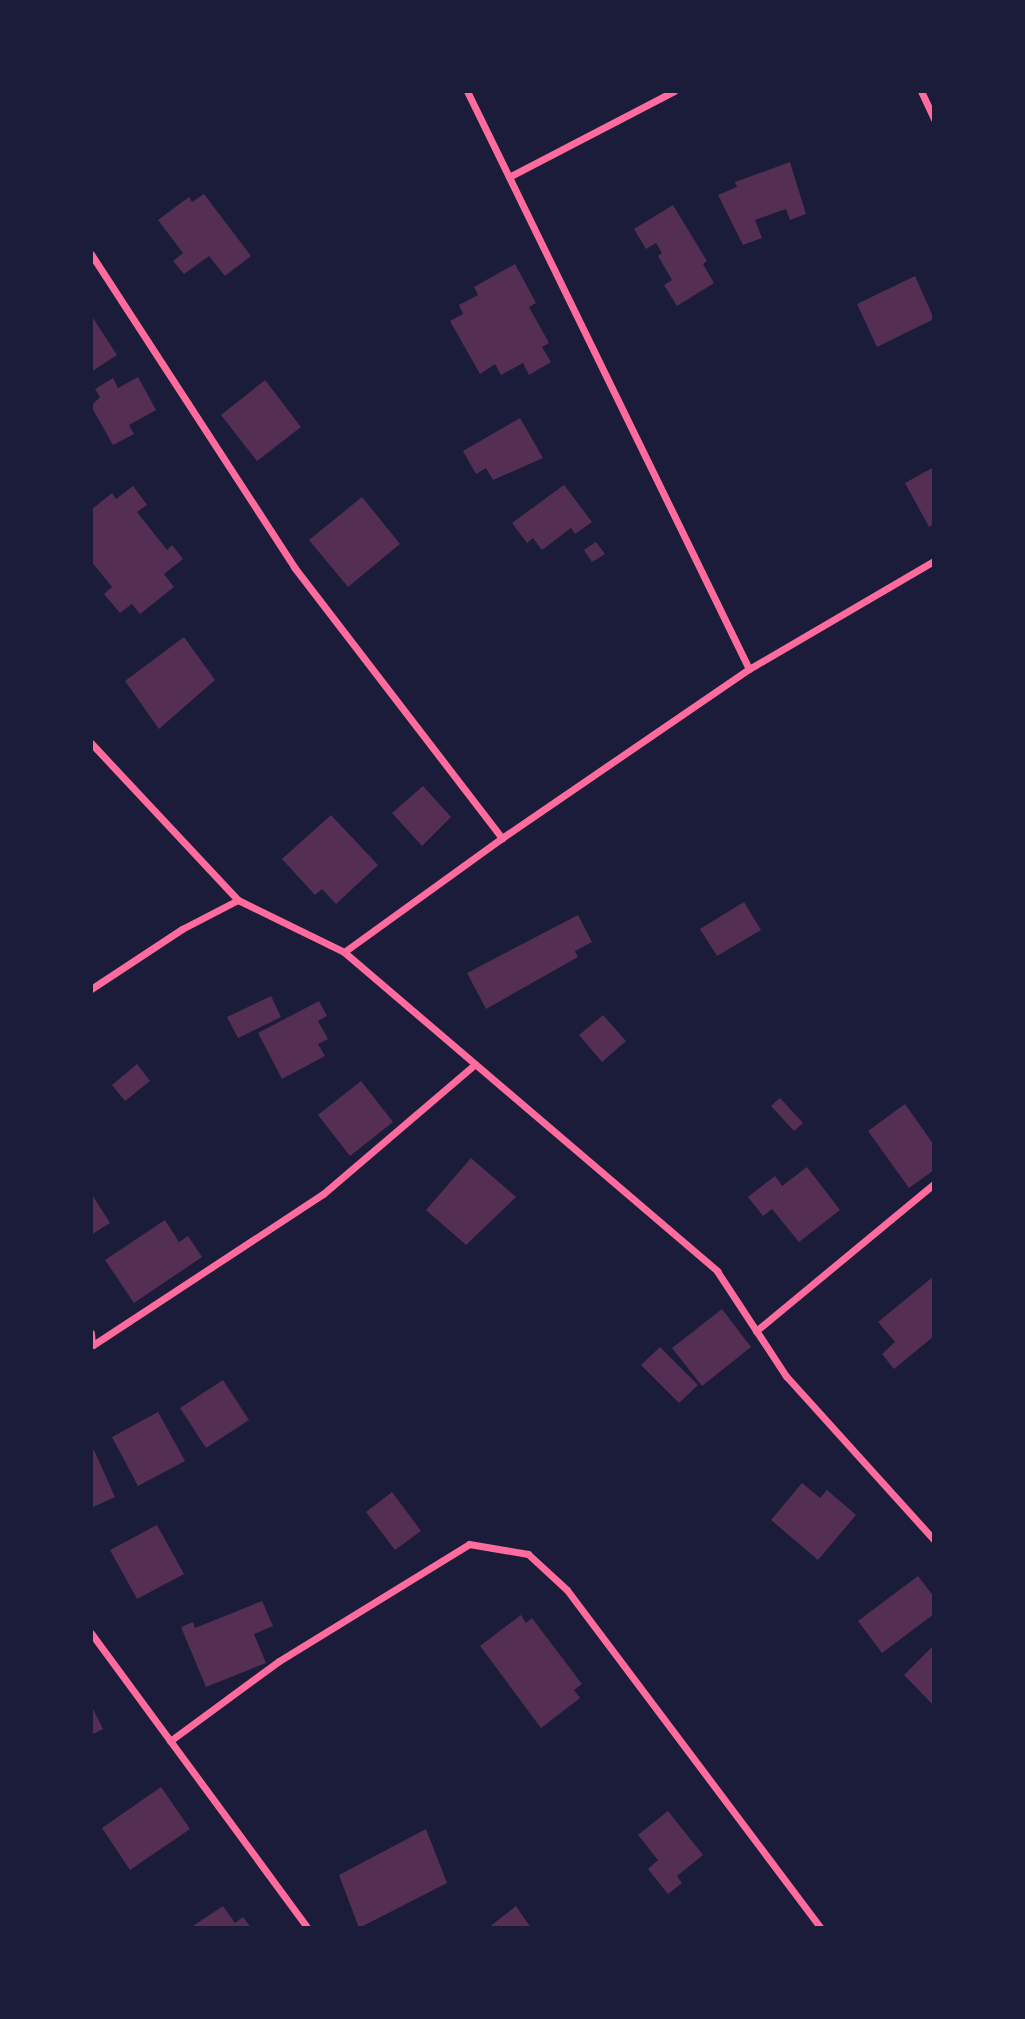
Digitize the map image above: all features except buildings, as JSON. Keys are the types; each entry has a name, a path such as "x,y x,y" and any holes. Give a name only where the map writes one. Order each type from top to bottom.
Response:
{"street":[{"path":"467,91 749,670"},
{"path":"509,177 674,91"},
{"path":"921,91 934,119"},
{"path":"91,254 294,567 502,838"},
{"path":"344,952 502,838 749,670 934,561"},
{"path":"91,743 238,900 344,952 717,1271 786,1376 934,1540"},
{"path":"91,989 183,929 238,900"},
{"path":"91,1333 92,1345 323,1194 475,1064"},
{"path":"756,1331 934,1184"},
{"path":"170,1741 279,1661 469,1545 528,1554 567,1590 821,1928"},
{"path":"91,1633 308,1928"}]}
